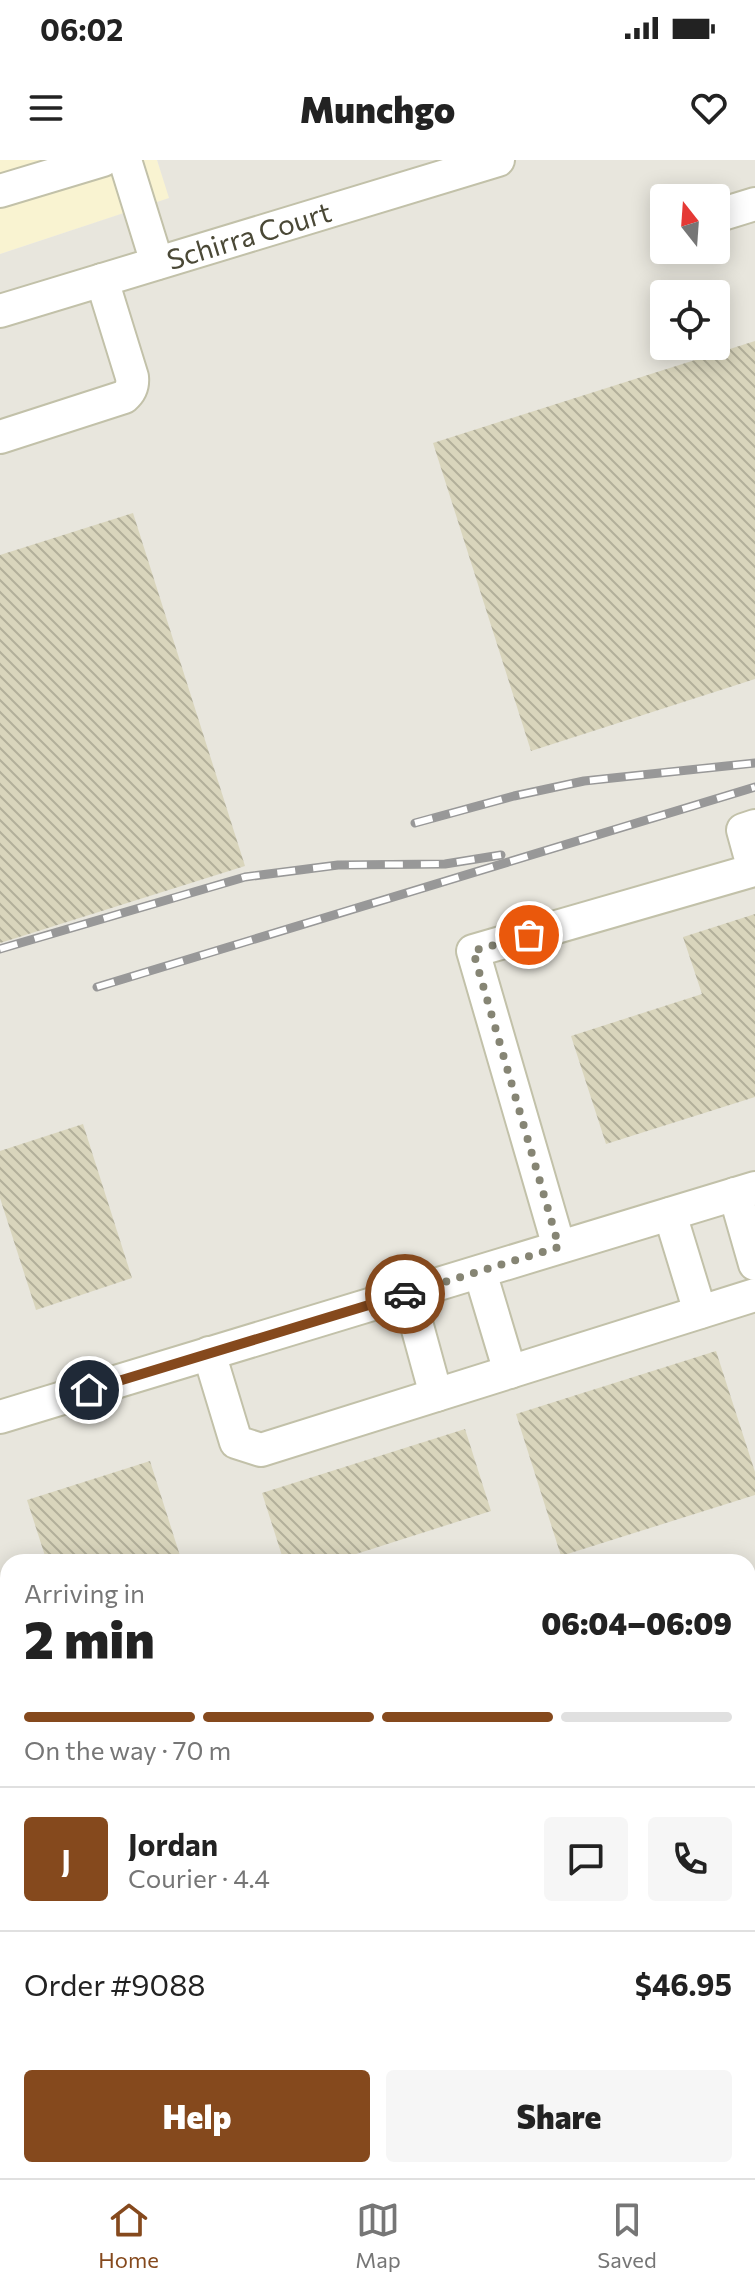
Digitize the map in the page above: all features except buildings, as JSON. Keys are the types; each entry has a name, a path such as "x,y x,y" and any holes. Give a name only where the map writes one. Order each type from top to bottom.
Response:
{"street":[{"path":"0,191 34,170 103,160"},
{"path":"125,160 157,263"},
{"name":"Schirra Court","path":"0,311 157,263 412,172 498,160"},
{"path":"730,212 755,204"},
{"path":"0,437 129,393 132,377 102,280"},
{"path":"559,1247 473,951 754,870 743,830 755,826"},
{"path":"0,1417 745,1191 755,1264"},
{"path":"670,1214 700,1312"},
{"path":"480,1272 510,1372"},
{"path":"408,1293 436,1395"},
{"path":"209,1353 236,1442 261,1450 755,1295"}],"shaded area":[{"path":"0,160 157,160 170,198 0,254"},
{"path":"157,160 755,160 755,1554 0,1554 0,254 169,198"}],"railway":[{"path":"415,823 584,781 755,763"},
{"path":"97,987 755,787"},
{"path":"0,949 245,877 338,865 445,864 501,855"}],"way so far":[{"path":"405,1294 559,1247 473,951 529,935"}],"route":[{"path":"89,1390 405,1294"}]}
